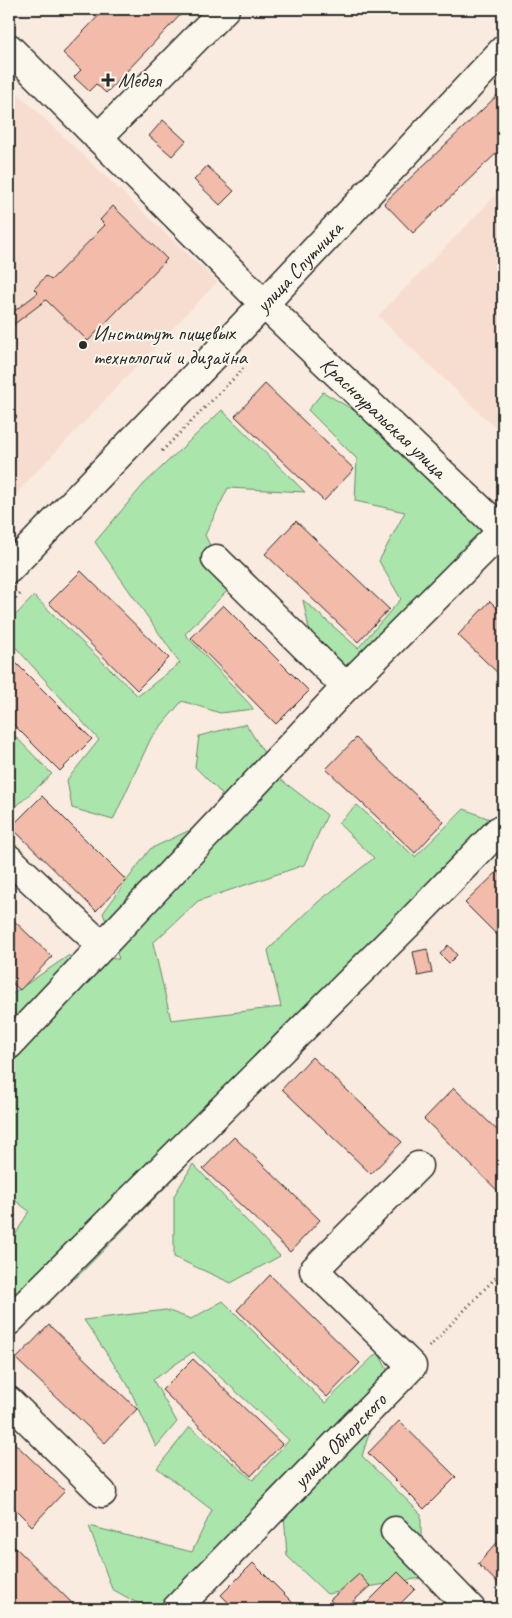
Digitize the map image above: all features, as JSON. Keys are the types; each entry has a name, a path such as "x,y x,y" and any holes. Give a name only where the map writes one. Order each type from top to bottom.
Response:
{"street":[{"path":"98,138 225,9"},
{"name":"Красноуральская улица","path":"9,48 264,304 503,530"},
{"name":"улица Спутника","path":"9,569 264,304 503,50"},
{"path":"9,1045 346,687 503,530"},
{"path":"216,559 346,687"},
{"path":"9,1321 502,831"},
{"path":"9,859 102,946"},
{"path":"412,1366 314,1270 418,1166"},
{"name":"улица Обнорского","path":"176,1609 412,1366"},
{"path":"9,1400 102,1493"},
{"path":"396,1531 471,1609"}],"path":[{"path":"412,1366 503,1270"}],"shaded area":[{"name":"Институт пищевых технологий и дизайна","path":"9,85 217,282 9,501"},
{"path":"503,188 503,435 378,316"}],"green space":[{"path":"323,392 397,436 486,529 351,672 312,643 303,600 358,648 401,599 379,561 405,512 355,501 357,459 308,410"},
{"path":"222,410 305,492 228,488 205,535 230,588 185,634 254,709 220,713 182,701 151,738 113,820 72,808 67,780 99,740 9,640 9,622 34,596 138,696 180,663 95,542 144,484"},
{"path":"246,724 280,779 327,815 304,865 198,901 153,943 171,1020 281,1007 268,950 318,902 374,858 338,823 357,805 415,857 464,809 495,821 380,969 77,1277 9,1317 9,1281 14,1274 10,1256 11,1248 16,1234 29,1211 9,1196 9,996 68,956 119,959 103,913 150,849 205,823 222,794 195,767 199,736"},
{"path":"9,730 52,774 9,813"},
{"path":"193,1164 280,1256 231,1283 174,1257 174,1196"},
{"path":"223,1301 325,1403 378,1352 391,1377 274,1497 156,1609 148,1609 112,1589 89,1526 192,1552 212,1510 157,1468 190,1427 253,1480 289,1440 193,1352 153,1380 177,1422 156,1447 128,1385 84,1320 166,1310 191,1319"},
{"path":"377,1408 362,1456 421,1514 421,1578 327,1594 287,1556 284,1513"}],"building":[{"path":"105,9 186,9 106,93 96,84 89,91 74,77 81,70 63,53"},
{"path":"503,90 503,147 413,233 384,203"},
{"path":"163,120 186,141 172,156 149,136"},
{"path":"207,166 234,191 220,205 194,180"},
{"path":"113,206 167,259 88,341 46,300 9,328 9,315 38,293 34,289 46,276 51,280 105,225 100,220"},
{"path":"265,384 354,469 324,501 235,416"},
{"path":"9,408 17,417 9,425"},
{"path":"296,521 389,609 358,642 265,554"},
{"path":"81,571 169,658 137,690 49,603"},
{"path":"490,601 503,614 503,678 458,635"},
{"path":"223,605 309,691 276,724 191,638"},
{"path":"9,656 92,739 60,771 9,720"},
{"path":"356,738 444,822 415,853 326,769"},
{"path":"42,796 126,880 96,911 11,827"},
{"path":"498,871 503,877 503,941 465,903"},
{"path":"9,916 52,957 20,990 9,980"},
{"path":"448,945 457,955 449,963 440,954"},
{"path":"427,949 432,973 418,976 413,952"},
{"path":"312,1057 402,1142 371,1174 282,1089"},
{"path":"454,1088 503,1136 503,1196 424,1119"},
{"path":"234,1137 320,1220 290,1252 203,1169"},
{"path":"270,1275 360,1363 327,1397 237,1310"},
{"path":"49,1325 137,1409 105,1443 16,1359"},
{"path":"193,1359 282,1444 251,1476 162,1390"},
{"path":"399,1421 456,1477 424,1509 368,1453"},
{"path":"9,1438 65,1491 32,1526 9,1503"},
{"path":"503,1536 503,1588 478,1564"},
{"path":"13,1545 78,1609 12,1609 9,1606 9,1549"},
{"path":"253,1563 299,1609 235,1609 221,1595"},
{"path":"398,1572 415,1589 395,1609 361,1609"},
{"path":"359,1574 370,1586 345,1609 339,1609 330,1600"}],"place":[{"name":"Медея","path":"108,80"},
{"name":"Институт пищевых технологий и дизайна","path":"83,345"}]}
